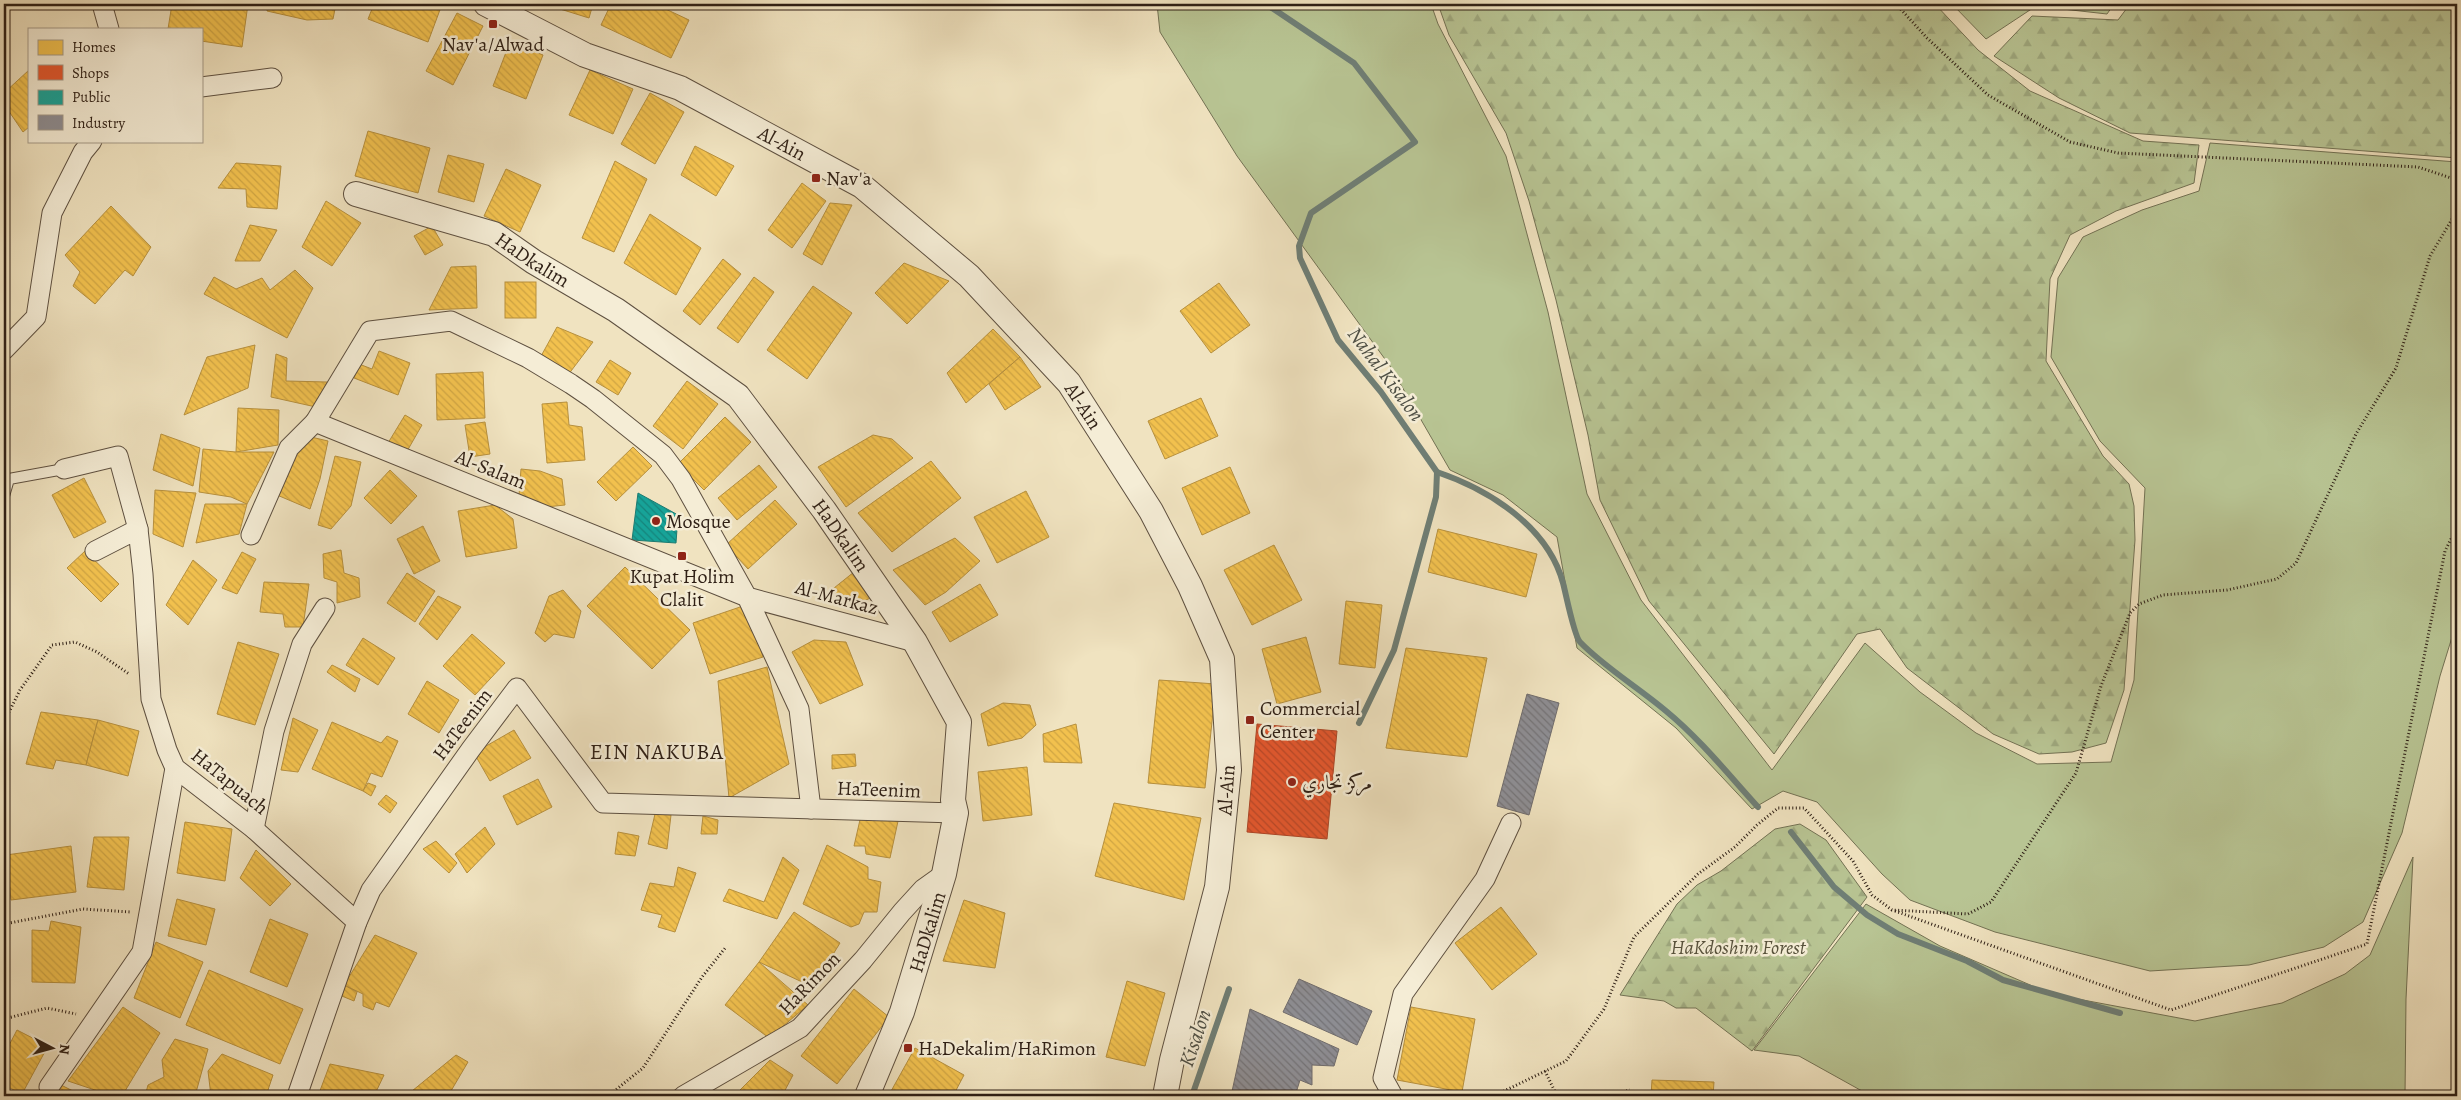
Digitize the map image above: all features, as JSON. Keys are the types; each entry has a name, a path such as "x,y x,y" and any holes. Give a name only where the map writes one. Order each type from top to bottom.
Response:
{"street":[{"path":"102,4 109,28"},
{"name":"Al-Ain","path":"486,4 585,55 680,88 862,186 969,276 1069,383 1151,512 1190,586 1222,659 1229,770 1217,887 1172,1060 1166,1096"},
{"path":"202,87 272,78"},
{"path":"4,350 36,317 52,213 84,152 91,142"},
{"name":"HaDkalim","path":"356,194 494,234 534,262 616,310 738,396 824,510 915,642 959,722 953,800 956,813 944,874 902,1012 867,1096"},
{"path":"252,535 289,448 316,422 370,332 452,321 528,358 594,398 663,455 681,479 747,597 800,709 811,809"},
{"name":"Al-Salam","path":"316,422 747,597"},
{"name":"HaTapuach","path":"64,469 118,456 138,529 143,574 151,699 175,768 254,829 357,922"},
{"path":"95,551 138,529"},
{"name":"Al-Markaz","path":"747,597 915,642"},
{"path":"254,829 274,731 302,644 326,608"},
{"name":"HaTeenim","path":"297,1096 357,922 371,890 471,749 517,688 603,803 956,813"},
{"path":"49,1087 142,952 175,768"},
{"path":"1393,1096 1383,1078 1403,994 1485,879 1511,823"},
{"name":"HaRimon","path":"683,1096 800,1028 862,960 907,906 924,889 944,874"}],"lane":[{"path":"4,496 9,480 64,469"},
{"path":"4,588 4,594"}],"path":[{"path":"1896,4 1926,38 1988,95 2070,142 2118,153 2418,167 2457,180"},
{"path":"1892,910 1968,914 1991,902 2076,772 2101,686 2130,614 2139,604 2162,595 2227,590 2277,579 2296,563 2356,434 2396,368 2430,256 2457,212"},
{"path":"1494,1096 1566,1061 1604,1009 1634,938 1698,874 1735,847 1756,824 1778,808 1804,808 1853,861 1872,895 1892,910 2171,1010 2366,944 2445,551 2457,527"},
{"path":"4,722 20,690 52,646 75,642 97,652 133,678 151,699"},
{"path":"4,924 83,908 149,913"},
{"path":"608,1096 643,1068 702,977 726,947"},
{"path":"4,1019 46,1008 96,1018"},
{"path":"1545,1071 1557,1096"},
{"path":"1606,1096 1630,1090"}],"green space":[{"path":"1157,4 1431,4 1438,24 1506,156 1548,312 1587,494 1641,600 1772,770 1865,643 1920,692 1976,733 2037,764 2111,762 2134,680 2145,488 2100,441 2051,357 2058,278 2083,237 2142,210 2199,191 2210,143 2457,162 2457,621 2440,676 2402,833 2363,922 2324,947 2249,965 2150,971 1995,932 1910,900 1882,874 1817,802 1783,791 1752,809 1676,728 1577,648 1557,537 1503,495 1450,470 1390,366 1237,156 1160,32"},
{"path":"1438,4 1935,4 1978,50 2030,91 2143,141 2199,145 2194,183 2116,211 2070,235 2050,279 2046,361 2103,456 2129,484 2134,506 2135,540 2124,690 2106,743 2072,752 2039,754 1993,734 1907,668 1880,629 1857,634 1774,754 1649,601 1600,500 1588,435 1556,300 1529,201 1506,133 1449,35"},
{"path":"1952,4 2114,4 2107,14 2036,6 1986,39"},
{"path":"2130,4 2457,4 2457,158 2130,133 2059,98 1994,56 2032,16 2118,20"},
{"name":"HaKdoshim Forest","path":"1800,824 1826,840 1867,897 1752,1051 1696,1008 1676,1008 1664,1001 1620,995 1677,904 1697,885 1721,871 1775,829"},
{"path":"2413,857 2406,999 2405,1096 1871,1096 1799,1056 1754,1050 1866,904 1940,946 2051,994 2195,1021 2282,1003 2345,974 2370,955"}],"building: Homes":[{"path":"172,4 248,4 242,47 202,41 202,28 168,28"},
{"path":"268,4 336,4 333,19 307,20 267,11"},
{"path":"374,4 434,4 441,7 428,42 368,19"},
{"path":"544,4 593,4 589,18"},
{"path":"611,4 655,4 689,20 671,58 601,25"},
{"path":"457,13 483,26 453,85 426,71"},
{"path":"510,42 543,55 526,99 493,86"},
{"path":"590,70 633,89 613,134 569,115"},
{"path":"28,71 28,128 23,132 4,104 4,93"},
{"path":"650,93 684,112 655,164 621,144"},
{"path":"368,131 430,148 418,193 355,176"},
{"path":"695,146 734,166 716,196 681,175"},
{"path":"448,155 484,164 474,202 438,192"},
{"path":"615,161 647,179 614,252 582,238"},
{"path":"236,163 281,166 277,209 247,207 246,189 218,188"},
{"path":"506,169 541,185 520,232 484,216"},
{"path":"802,183 826,201 792,248 768,230"},
{"path":"326,201 361,223 332,266 302,247"},
{"path":"830,203 852,205 822,265 803,254"},
{"path":"111,206 151,247 133,276 125,270 95,304 73,286 80,272 65,255"},
{"path":"650,214 701,248 676,295 624,263"},
{"path":"250,225 277,230 260,261 235,261"},
{"path":"432,226 443,245 425,255 414,236"},
{"path":"723,259 741,274 700,325 683,311"},
{"path":"904,263 949,281 907,324 875,293"},
{"path":"476,266 477,308 429,310 451,267"},
{"path":"295,270 313,288 287,338 204,294 214,277 236,289 262,278 270,290"},
{"path":"754,277 774,292 738,343 717,328"},
{"path":"505,282 536,282 536,318 505,318"},
{"path":"1219,283 1250,325 1211,353 1180,311"},
{"path":"813,286 852,313 807,379 767,350"},
{"path":"557,327 593,342 568,375 540,358"},
{"path":"993,329 1020,357 966,403 947,373"},
{"path":"255,345 248,388 184,415 207,357"},
{"path":"379,351 410,363 398,395 354,378 359,364 372,369"},
{"path":"276,354 287,358 286,381 327,382 316,407 271,397"},
{"path":"1020,357 1041,387 1005,410 989,384"},
{"path":"610,360 631,373 618,395 596,382"},
{"path":"483,372 485,418 437,420 436,374"},
{"path":"687,381 718,404 683,449 653,426"},
{"path":"1201,398 1218,436 1165,459 1148,421"},
{"path":"567,402 569,425 582,427 585,460 547,463 542,404"},
{"path":"238,408 279,410 278,445 236,452"},
{"path":"405,415 422,425 406,453 388,443"},
{"path":"725,417 751,442 704,490 678,464"},
{"path":"485,422 490,454 470,457 465,425"},
{"path":"161,434 200,448 193,486 153,470"},
{"path":"873,435 892,439 913,458 846,507 818,467"},
{"path":"311,437 328,441 320,479 310,509 277,495 286,464"},
{"path":"633,447 652,466 616,501 597,482"},
{"path":"203,449 236,452 274,452 247,504 231,497 199,492"},
{"path":"335,456 361,462 351,506 331,529 318,525"},
{"path":"931,461 961,498 892,552 858,513"},
{"path":"759,465 777,487 737,520 718,498"},
{"path":"1230,467 1250,513 1202,535 1182,488"},
{"path":"521,469 540,471 562,479 565,505 546,507 519,495"},
{"path":"390,470 417,496 391,524 364,498"},
{"path":"84,478 106,522 74,538 52,495"},
{"path":"155,490 196,493 183,547 153,534"},
{"path":"1026,491 1049,537 997,563 974,517"},
{"path":"775,500 797,524 748,569 726,545"},
{"path":"205,504 247,504 239,534 196,543"},
{"path":"495,505 513,519 517,548 466,557 458,511"},
{"path":"423,526 440,561 414,574 397,539"},
{"path":"1438,529 1537,554 1526,597 1428,572"},
{"path":"955,538 980,561 946,592 925,605 893,570"},
{"path":"1274,545 1302,600 1252,625 1224,570"},
{"path":"341,550 344,573 359,578 360,597 337,603 337,582 324,578 323,554"},
{"path":"85,551 119,584 101,602 67,568"},
{"path":"242,552 256,559 237,594 222,588"},
{"path":"193,560 217,580 188,625 166,605"},
{"path":"625,567 690,630 652,669 587,606"},
{"path":"854,572 875,596 855,605 829,592"},
{"path":"407,573 435,591 415,622 387,603"},
{"path":"264,582 309,584 303,627 285,627 283,614 260,612"},
{"path":"980,584 998,615 950,642 932,612"},
{"path":"563,590 581,611 574,638 554,634 545,642 535,633 549,596"},
{"path":"438,596 461,607 437,640 419,624"},
{"path":"1346,601 1382,605 1375,668 1339,664"},
{"path":"746,605 763,657 710,674 693,623"},
{"path":"472,634 505,663 475,695 443,666"},
{"path":"1306,637 1321,692 1277,704 1262,649"},
{"path":"363,638 395,658 378,685 346,665"},
{"path":"814,640 846,642 863,685 820,704 792,652"},
{"path":"238,642 279,654 255,725 217,714"},
{"path":"1406,648 1487,658 1467,757 1386,748"},
{"path":"332,665 360,679 355,692 327,672"},
{"path":"767,667 789,764 729,798 718,681"},
{"path":"1159,680 1216,684 1205,788 1148,783"},
{"path":"427,681 459,700 439,733 408,714"},
{"path":"1003,703 1030,705 1036,725 1022,738 988,746 981,714"},
{"path":"41,712 98,720 86,765 56,760 53,769 26,764"},
{"path":"293,718 318,730 298,772 281,770"},
{"path":"98,720 139,731 128,776 86,765"},
{"path":"332,722 381,743 387,736 398,741 382,777 371,773 363,791 312,769"},
{"path":"1076,724 1082,763 1044,762 1043,734"},
{"path":"514,730 531,758 490,781 474,753"},
{"path":"855,754 856,766 832,769 832,755"},
{"path":"1027,767 1032,815 983,821 978,772"},
{"path":"538,779 552,807 517,825 503,796"},
{"path":"368,783 376,786 371,796 363,791"},
{"path":"386,795 397,803 390,813 378,804"},
{"path":"1114,803 1201,818 1184,900 1095,876"},
{"path":"862,811 900,812 890,858 866,854 865,846 854,846"},
{"path":"655,814 671,815 667,849 648,844"},
{"path":"703,816 718,820 717,834 701,834"},
{"path":"185,822 232,829 225,881 177,873"},
{"path":"485,827 495,844 467,873 455,854"},
{"path":"618,832 639,836 635,856 615,854"},
{"path":"94,837 129,837 124,890 87,887"},
{"path":"436,841 457,863 449,873 423,849"},
{"path":"827,845 868,867 868,879 881,882 877,912 864,912 859,924 851,927 803,904"},
{"path":"71,846 76,892 11,900 6,855"},
{"path":"256,850 291,884 270,906 240,878"},
{"path":"783,857 799,870 777,919 723,901 729,889 764,902"},
{"path":"678,867 696,873 675,932 658,927 662,915 641,910 650,883 674,887"},
{"path":"177,899 215,909 206,945 168,936"},
{"path":"964,900 1005,913 995,968 943,961"},
{"path":"1501,907 1537,954 1492,990 1455,943"},
{"path":"794,912 840,943 813,987 759,962"},
{"path":"270,919 308,934 287,987 250,972"},
{"path":"51,921 81,927 75,983 32,982 32,930 49,931"},
{"path":"375,935 417,953 389,1007 376,1002 373,1010 363,1006 363,994 344,985"},
{"path":"156,942 203,962 180,1018 134,998"},
{"path":"759,962 808,1005 769,1038 725,1005"},
{"path":"209,970 303,1009 280,1064 186,1025"},
{"path":"1127,981 1165,993 1145,1066 1106,1057"},
{"path":"344,985 357,992 354,1001 332,992"},
{"path":"854,989 889,1017 837,1084 801,1056"},
{"path":"123,1007 160,1033 122,1096 113,1096 68,1081"},
{"path":"1411,1007 1475,1019 1462,1092 1397,1080"},
{"path":"17,1030 48,1046 22,1094 4,1085 4,1055"},
{"path":"175,1039 208,1049 195,1096 145,1096 148,1085 164,1077 162,1060"},
{"path":"915,1048 964,1075 953,1096 896,1096 890,1093"},
{"path":"222,1054 273,1075 266,1096 211,1096 208,1071"},
{"path":"456,1055 468,1062 448,1096 419,1096 412,1091"},
{"path":"770,1060 793,1075 782,1096 734,1096"},
{"path":"330,1064 384,1075 374,1096 318,1096"},
{"path":"1652,1080 1714,1082 1713,1096 1651,1096"},
{"path":"53,1081 83,1096 46,1096"}],"building: Shops":[{"name":"مركز تجاري","path":"1257,724 1337,731 1327,839 1247,832"}],"building: Public":[{"name":"Mosque","path":"638,493 678,515 676,543 632,540"}],"building: Industry":[{"path":"1527,694 1559,703 1529,815 1497,806"},
{"path":"1299,979 1372,1011 1357,1045 1283,1012"},
{"path":"1250,1009 1339,1049 1334,1066 1312,1065 1312,1085 1300,1080 1295,1096 1231,1096"}],"waterway":[{"name":"Nahal Kisalon","path":"1266,4 1354,63 1415,142 1311,213 1299,246 1300,258 1338,340 1381,392 1437,472 1436,497 1394,650 1359,723"},
{"path":"1437,472 1477,489 1496,500 1531,528 1555,563 1563,583 1575,632 1580,642 1600,660 1656,702 1690,733 1758,807"},
{"path":"1791,832 1834,887 1867,915 1898,934 1967,961 2003,980 2120,1013"},
{"name":"Kisalon","path":"1192,1096 1229,989"}],"place":[{"name":"Nav'a/Alwad","path":"493,24"},
{"name":"Nav'a","path":"816,178"},
{"name":"Mosque","path":"656,521"},
{"name":"Kupat Holim Clalit","path":"682,556"},
{"name":"Commercial Center","path":"1250,720"},
{"name":"مركز تجاري","path":"1292,782"},
{"name":"HaDekalim/HaRimon","path":"908,1048"}],"district":[{"name":"EIN NAKUBA","path":"657,751"}]}
